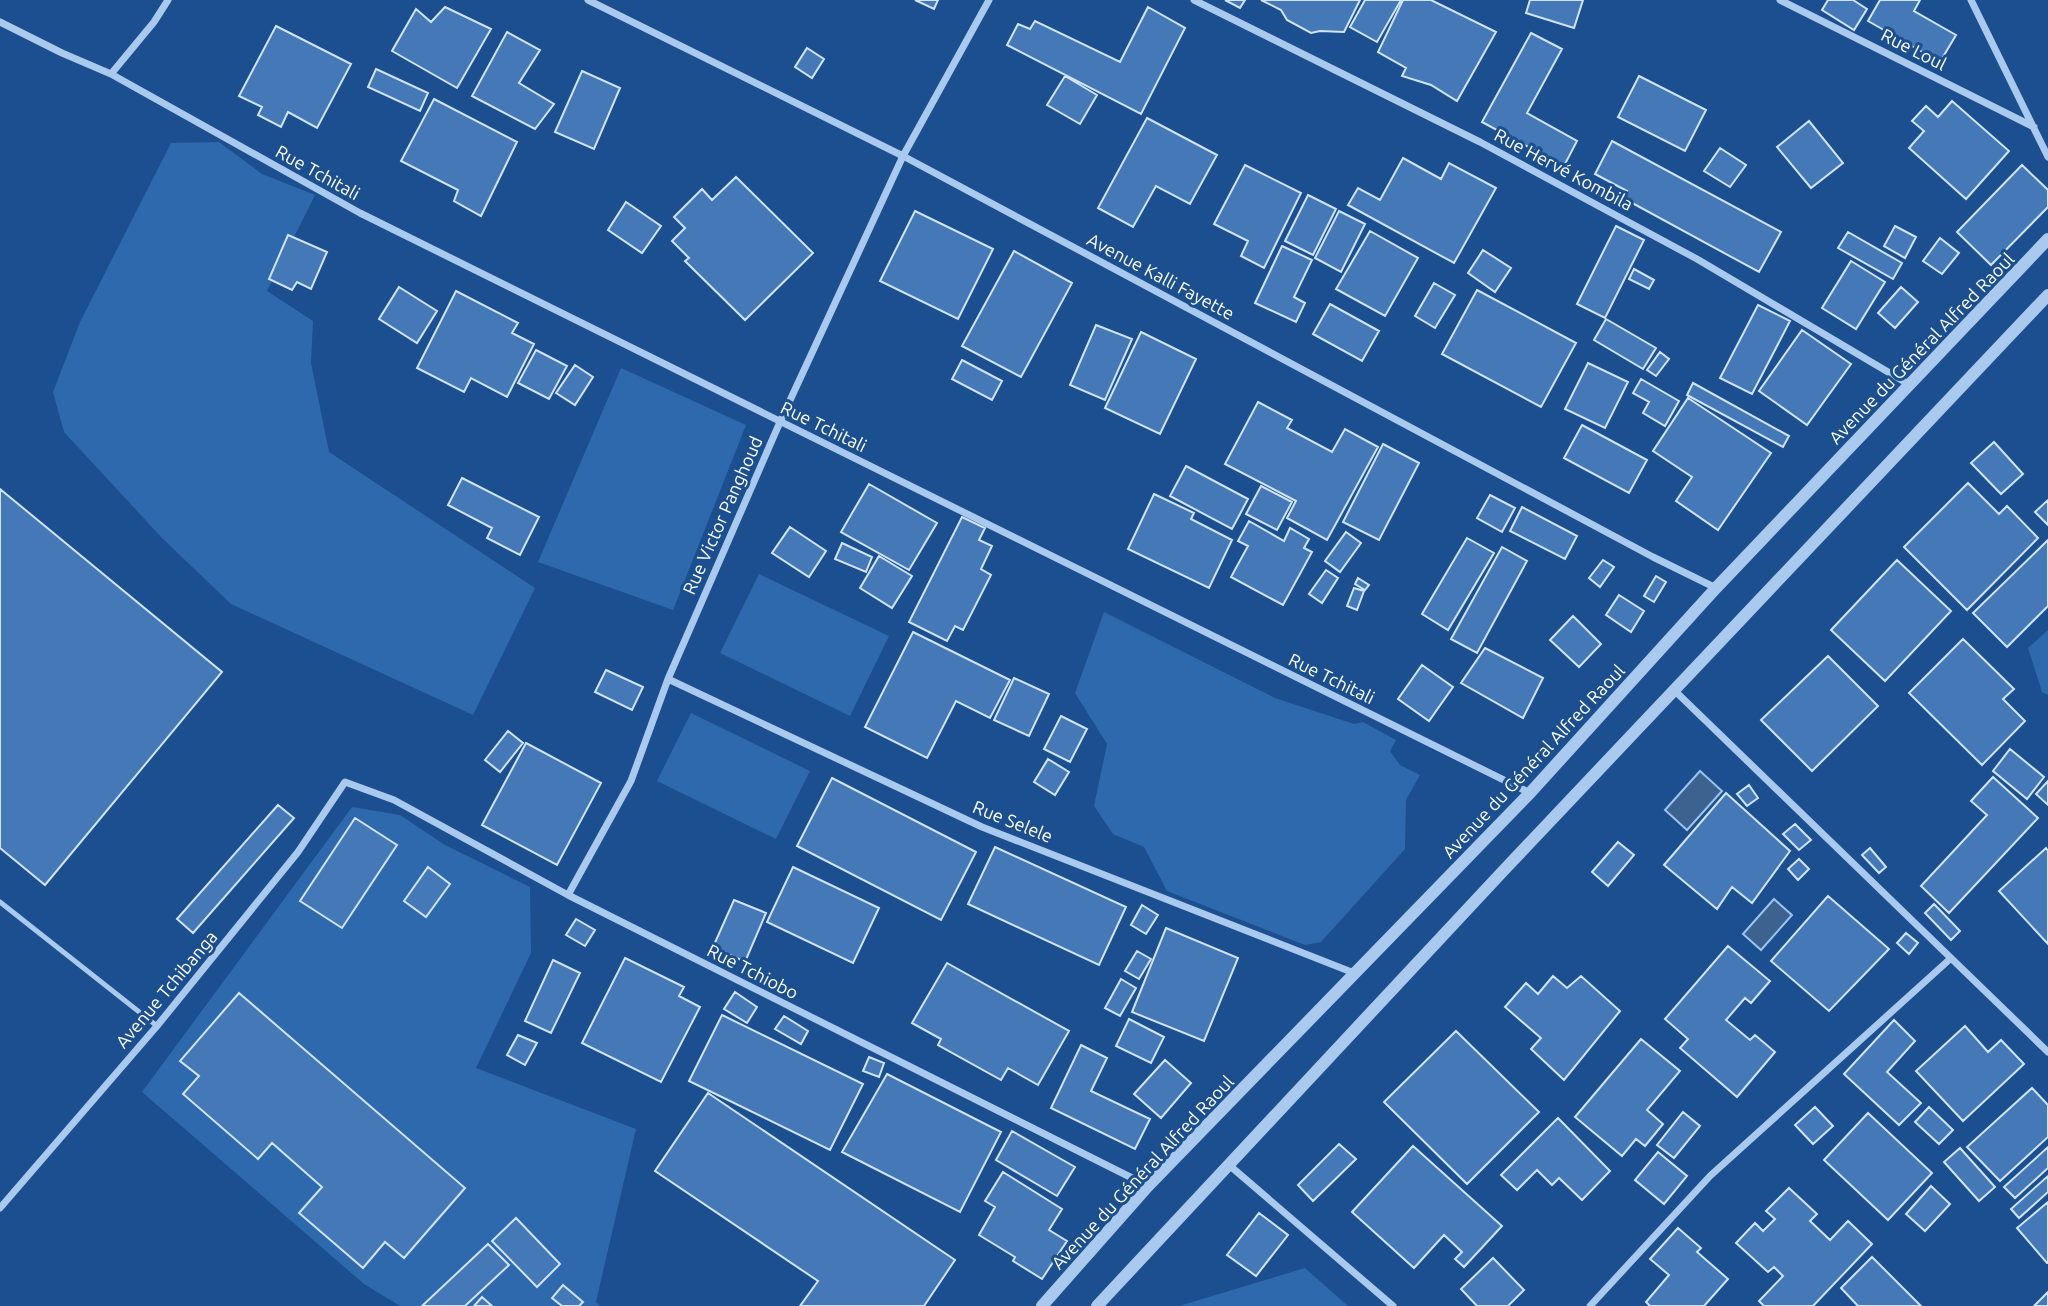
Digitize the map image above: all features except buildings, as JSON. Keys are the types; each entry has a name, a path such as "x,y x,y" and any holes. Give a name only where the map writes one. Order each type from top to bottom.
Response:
{"street":[{"path":"111,74 154,22 168,0"},
{"name":"Avenue Kalli Fayette","path":"587,0 904,156 1641,551 1716,588"},
{"name":"Rue Victor Panghoud","path":"568,895 631,781 668,679 780,422 904,156 989,0"},
{"name":"Rue Hervé Kombila","path":"1194,0 1504,155 1697,259 1910,385"},
{"name":"Rue Loul","path":"1780,0 2034,127"},
{"path":"1971,0 2048,157"},
{"name":"Rue Tchitali","path":"0,22 111,74 359,213 1530,793"},
{"name":"Avenue du Général Alfred Raoul","path":"1042,1306 1148,1186 1530,793 1716,588 2048,239"},
{"path":"1097,1306 1868,483 2048,295"},
{"name":"Rue Selele","path":"668,679 982,827 1354,973"},
{"path":"1675,691 2048,1052"},
{"name":"Rue Tchiobo","path":"345,782 394,800 568,895 1148,1186"},
{"name":"Avenue Tchibanga","path":"0,1208 157,1026 298,852 345,782"},
{"path":"1590,1306 1710,1176 1950,959"},
{"path":"1229,1165 1393,1306"}],"lane":[{"path":"0,902 157,1026"}],"shaded area":[{"path":"219,142 262,174 315,195 267,291 313,321 311,363 329,452 535,588 473,715 231,604 162,538 64,432 53,392 80,322 171,143"},
{"path":"621,368 746,425 673,610 538,562"},
{"path":"759,574 889,636 850,716 720,653"},
{"path":"1104,612 1275,698 1354,724 1363,722 1396,740 1390,751 1400,765 1420,775 1406,800 1405,849 1321,942 1305,945 1167,891 1144,847 1113,834 1094,806 1107,744 1075,693"},
{"path":"2048,630 2048,695 2042,692 2028,648"},
{"path":"691,713 810,771 776,839 657,781"},
{"path":"1700,771 1722,791 1687,830 1665,810"},
{"path":"352,807 400,815 445,845 530,887 531,953 476,1068 636,1129 596,1302 600,1306 400,1306 364,1284 142,1092"},
{"path":"1774,899 1792,915 1761,950 1743,934"},
{"path":"1305,1268 1348,1306 1179,1306"}]}
